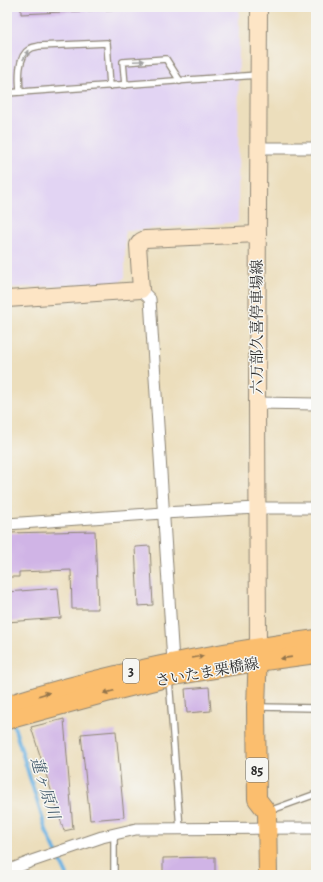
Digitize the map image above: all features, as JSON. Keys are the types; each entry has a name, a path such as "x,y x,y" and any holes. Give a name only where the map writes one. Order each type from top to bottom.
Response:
{"main road":[{"name":"六万部久喜停車場線","path":"257,654 259,7"},
{"path":"7,299 141,290 138,246 141,241 145,239 258,234"},
{"name":"さいたま栗橋線","path":"7,705 104,677 171,669 257,654 316,639"},
{"name":"さいたま栗橋線","path":"257,654 316,654"},
{"name":"85","path":"257,654 257,799 267,820"},
{"name":"さいたま栗橋線","path":"7,720 106,693 171,669"},
{"path":"267,820 268,875"}],"street":[{"path":"258,148 316,148"},
{"path":"141,290 150,299 171,669"},
{"path":"257,403 316,404"},
{"path":"7,524 257,508 316,508"},
{"path":"7,871 102,837 136,829 180,829 267,820 316,828"}],"lane":[{"path":"20,92 19,74 25,54 30,49 39,46 107,43 110,86"},
{"path":"125,84 123,62 166,59 180,81"},
{"path":"7,93 258,75"},
{"path":"171,669 180,829"},
{"path":"256,707 316,708"},
{"path":"267,820 316,794"},
{"path":"114,834 114,875"}],"shaded area":[{"path":"7,7 239,7 238,222 125,231 125,277 119,283 7,288"}],"building":[{"path":"21,7 126,7 126,9 21,14"},
{"path":"95,531 98,609 72,609 71,570 19,572 19,577 7,577 7,533"},
{"path":"150,546 153,605 138,606 135,547"},
{"path":"58,588 61,618 7,622 7,592"},
{"path":"209,687 211,711 187,713 185,689"},
{"path":"64,719 73,829 64,831 31,727"},
{"path":"116,731 124,817 90,820 81,734"},
{"path":"215,857 215,875 163,875 163,858"}],"waterway":[{"name":"蓮ヶ原川","path":"13,723 47,833 67,875"}]}
